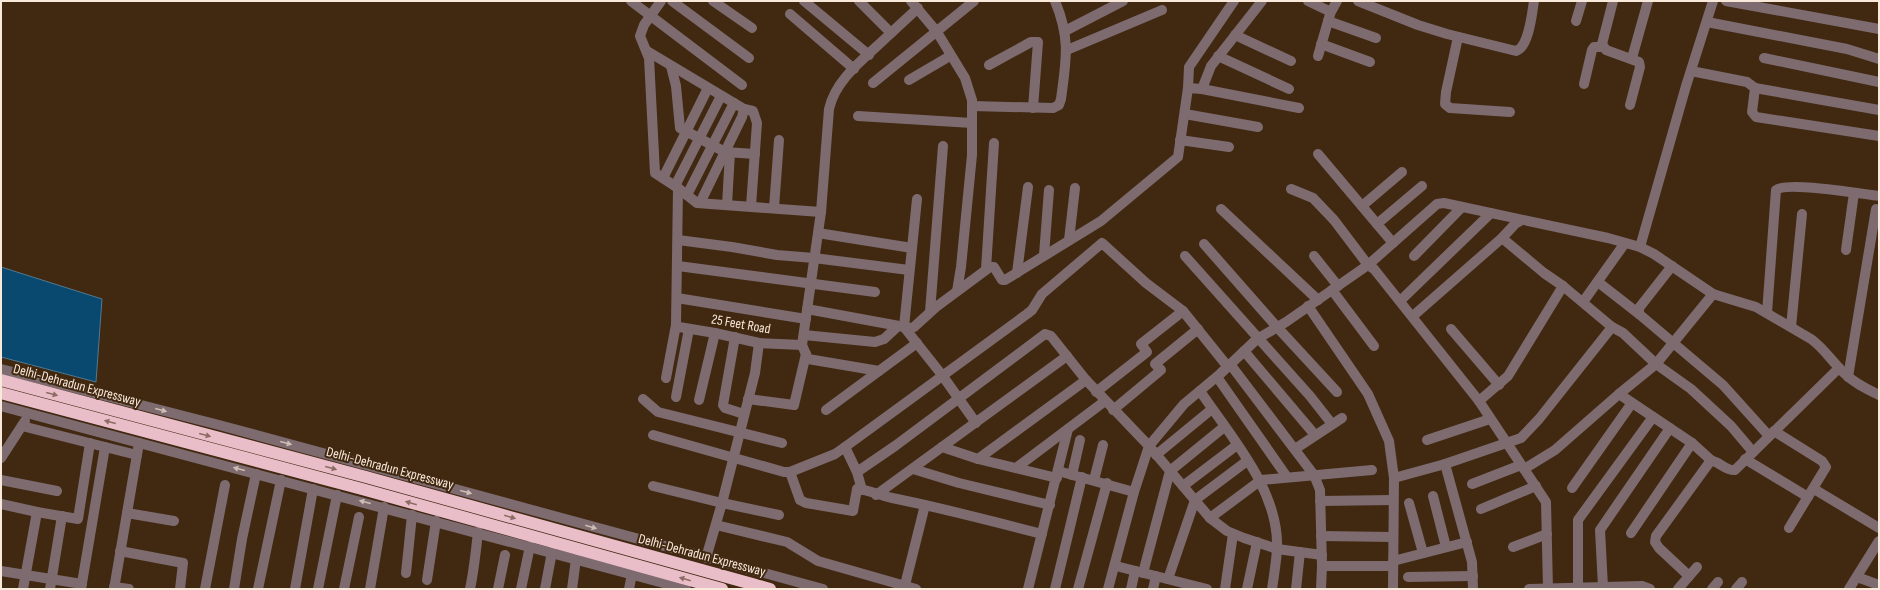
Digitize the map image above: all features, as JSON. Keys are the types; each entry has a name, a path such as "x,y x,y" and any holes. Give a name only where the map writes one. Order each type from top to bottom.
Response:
{"highway":[{"name":"Delhi-Dehradun Expressway","path":"1,380 358,475 770,589"},
{"name":"Delhi-Dehradun Expressway","path":"1,393 362,489 722,589"}],"street":[{"path":"630,1 742,85"},
{"path":"661,1 641,30 642,41 647,51 651,87 655,173 697,203 821,212"},
{"path":"672,1 749,58"},
{"path":"713,1 752,28"},
{"path":"804,1 869,55"},
{"path":"859,1 891,33"},
{"path":"873,83 974,1"},
{"path":"972,106 1053,108 1059,105 1067,50 1065,31 1055,1"},
{"path":"1065,31 1123,1"},
{"path":"677,298 910,328 914,327 930,312 986,269 994,267 1002,280 1008,279 1016,272 1101,221 1176,159 1185,114 1188,88 1188,67 1234,1"},
{"path":"1202,89 1208,71 1218,56 1262,1"},
{"path":"1308,1 1325,10 1329,16 1376,38"},
{"path":"1318,56 1329,16 1337,1"},
{"path":"1358,1 1418,25 1512,51 1520,50 1526,42 1534,1"},
{"path":"1576,21 1582,1"},
{"path":"1603,47 1602,40 1613,1"},
{"path":"1632,58 1648,1"},
{"path":"1640,247 1713,1"},
{"path":"1726,1 1879,29"},
{"path":"748,398 794,405 804,345 806,314 812,283 821,212 829,109 832,98 845,78 891,33 915,5 937,32 969,87 972,106 970,176 961,267 957,291"},
{"path":"1067,50 1162,10"},
{"path":"790,14 854,69"},
{"path":"1707,22 1847,48 1879,59"},
{"path":"1235,35 1291,61"},
{"path":"1458,37 1446,92 1445,104 1450,108 1510,112"},
{"path":"989,65 1031,42 1038,42 1033,108"},
{"path":"1321,44 1370,62"},
{"path":"1584,84 1594,47 1603,47 1606,50 1632,58 1639,62 1640,67 1630,105"},
{"path":"647,51 721,96 744,109 753,111 756,118 751,206"},
{"path":"909,80 950,56"},
{"path":"1218,56 1289,89"},
{"path":"1764,58 1879,82"},
{"path":"671,66 676,86 679,126 682,130 728,152 755,154"},
{"path":"1691,71 1747,82 1755,88 1879,110"},
{"path":"663,178 708,88"},
{"path":"1188,88 1202,89 1299,108"},
{"path":"1755,88 1752,112 1756,117 1879,136"},
{"path":"666,378 676,325 678,240 676,187 721,96"},
{"path":"687,195 734,103"},
{"path":"700,203 728,152 744,109"},
{"path":"1185,114 1258,126"},
{"path":"858,116 972,123"},
{"path":"774,208 779,140"},
{"path":"1180,140 1229,147"},
{"path":"986,269 994,143"},
{"path":"930,312 943,146"},
{"path":"727,205 728,152"},
{"path":"1318,154 1393,243"},
{"path":"1362,206 1402,172"},
{"path":"1377,224 1422,186"},
{"path":"1016,272 1028,187"},
{"path":"1767,313 1776,190 1780,187 1795,187 1879,196"},
{"path":"1069,240 1075,188"},
{"path":"1291,189 1313,198 1334,220 1368,265 1374,269 1400,300 1479,401 1536,486 1546,502 1548,588"},
{"path":"1044,255 1049,190"},
{"path":"1846,250 1854,193"},
{"path":"901,326 912,248 917,198"},
{"path":"1108,589 1116,566 1134,492 1149,446 1184,404 1217,377 1257,339 1318,300 1368,265 1437,204 1444,203 1640,247 1654,254 1713,294 1756,307 1791,327 1818,344 1848,377 1878,392"},
{"path":"1414,256 1462,207"},
{"path":"1848,377 1876,208"},
{"path":"1221,209 1318,300"},
{"path":"1400,300 1491,213"},
{"path":"1791,327 1802,214"},
{"path":"1412,316 1502,238 1515,224 1522,220"},
{"path":"818,233 912,248"},
{"path":"1502,238 1612,327 1623,333 1656,364 1691,389 1731,426 1749,456 1811,493 1879,528"},
{"path":"678,240 778,255 909,270"},
{"path":"653,435 784,472 790,472 835,454 1027,314 1032,310 1042,294 1102,243 1146,283 1183,311 1229,365 1314,475 1320,490 1322,555 1320,589"},
{"path":"1583,302 1625,243"},
{"path":"1204,244 1337,392"},
{"path":"1185,256 1257,339 1310,396 1332,424"},
{"path":"1314,256 1374,346"},
{"path":"678,266 875,292"},
{"path":"1639,314 1640,308 1672,266"},
{"path":"1598,282 1639,314 1723,385 1772,434 1825,464 1824,471 1789,528"},
{"path":"1479,401 1508,376 1563,286"},
{"path":"1472,484 1523,467 1555,450 1656,364 1713,294"},
{"path":"1308,306 1376,407 1389,441 1394,478 1393,589"},
{"path":"1096,392 1147,352 1141,344 1183,311"},
{"name":"25 Feet Road","path":"676,325 679,327 759,343 804,345 875,342 884,339 901,326"},
{"path":"901,326 917,343 942,375 976,423"},
{"path":"1394,478 1445,464 1521,438 1539,419 1612,327"},
{"path":"676,397 689,329"},
{"path":"1113,410 1161,370 1155,364 1198,329"},
{"path":"1451,329 1499,385"},
{"path":"699,400 715,333"},
{"path":"857,472 1045,334 1051,336 1096,392 1149,446 1210,518 1233,534 1277,549 1322,555"},
{"path":"735,337 723,407 744,414"},
{"path":"706,558 722,503 755,373 759,343"},
{"path":"826,410 917,343"},
{"path":"804,345 808,359 813,361 879,371"},
{"path":"1244,352 1315,435"},
{"path":"876,495 1067,356"},
{"path":"1619,394 1692,443 1712,461 1732,470 1749,456 1839,368"},
{"path":"1,369 219,425 823,589"},
{"path":"1217,377 1287,477"},
{"path":"1,458 25,421 39,378"},
{"path":"978,459 1086,380"},
{"path":"1200,391 1261,480 1271,504 1277,549 1272,589"},
{"path":"644,399 658,412 782,443"},
{"path":"1016,468 1105,401"},
{"path":"1572,488 1632,403"},
{"path":"1,406 25,421 90,443 137,454"},
{"path":"1156,455 1212,409"},
{"path":"1578,588 1578,520 1653,417"},
{"path":"1294,449 1342,418"},
{"path":"1427,440 1490,419"},
{"path":"25,421 139,443 280,487 382,515 411,521 435,530 477,540 530,546 680,588"},
{"path":"1131,589 1139,572 1170,471 1224,427"},
{"path":"1603,587 1600,530 1670,428"},
{"path":"1028,589 1058,475 1068,429"},
{"path":"1056,589 1077,476 1080,440"},
{"path":"1,504 78,520 90,443"},
{"path":"129,589 114,588 139,443"},
{"path":"1631,533 1692,443"},
{"path":"1094,480 1103,445"},
{"path":"1183,486 1237,445"},
{"path":"1,572 25,576 51,584 81,587 104,447"},
{"path":"845,447 857,472 862,490"},
{"path":"942,447 978,459 1016,468 1058,475 1077,476 1107,483 1134,492"},
{"path":"1168,579 1195,500 1247,460"},
{"path":"1689,576 1659,548 1655,542 1656,536 1712,461"},
{"path":"1445,464 1472,562 1473,589"},
{"path":"913,469 959,483 1050,505"},
{"path":"1210,518 1261,480 1372,470"},
{"path":"790,472 800,500 806,503 853,511 856,489 1042,534"},
{"path":"234,589 242,539 255,479"},
{"path":"1,480 57,491"},
{"path":"1078,589 1107,483"},
{"path":"205,589 225,485"},
{"path":"653,486 779,515"},
{"path":"1481,509 1536,486"},
{"path":"258,589 280,487"},
{"path":"295,589 312,495"},
{"path":"1432,496 1446,547"},
{"path":"1320,501 1393,500"},
{"path":"318,589 335,501"},
{"path":"1409,504 1423,553"},
{"path":"905,588 925,505"},
{"path":"23,589 37,512"},
{"path":"127,513 174,521"},
{"path":"370,589 382,515"},
{"path":"51,584 62,516"},
{"path":"344,589 359,517"},
{"path":"406,573 411,521"},
{"path":"716,525 787,542 818,560 905,588 916,589"},
{"path":"427,580 435,530"},
{"path":"1225,589 1233,534"},
{"path":"1513,547 1547,534"},
{"path":"1321,536 1393,537"},
{"path":"470,589 475,567 477,540"},
{"path":"1849,589 1879,541"},
{"path":"1247,589 1257,542"},
{"path":"1322,566 1393,564 1423,553 1467,542"},
{"path":"521,589 530,546"},
{"path":"120,552 183,563 180,589"},
{"path":"545,589 552,552"},
{"path":"1296,589 1300,552"},
{"path":"498,589 505,555"},
{"path":"572,589 576,559"},
{"path":"1116,566 1168,579 1180,586 1206,589"},
{"path":"1678,589 1697,567"},
{"path":"628,589 632,574"},
{"path":"1153,589 1156,576"},
{"path":"1408,577 1473,576"},
{"path":"1857,577 1879,585"},
{"path":"1529,589 1603,587 1644,588"}],"water":[{"path":"1,267 102,299 96,382 1,357"}]}
